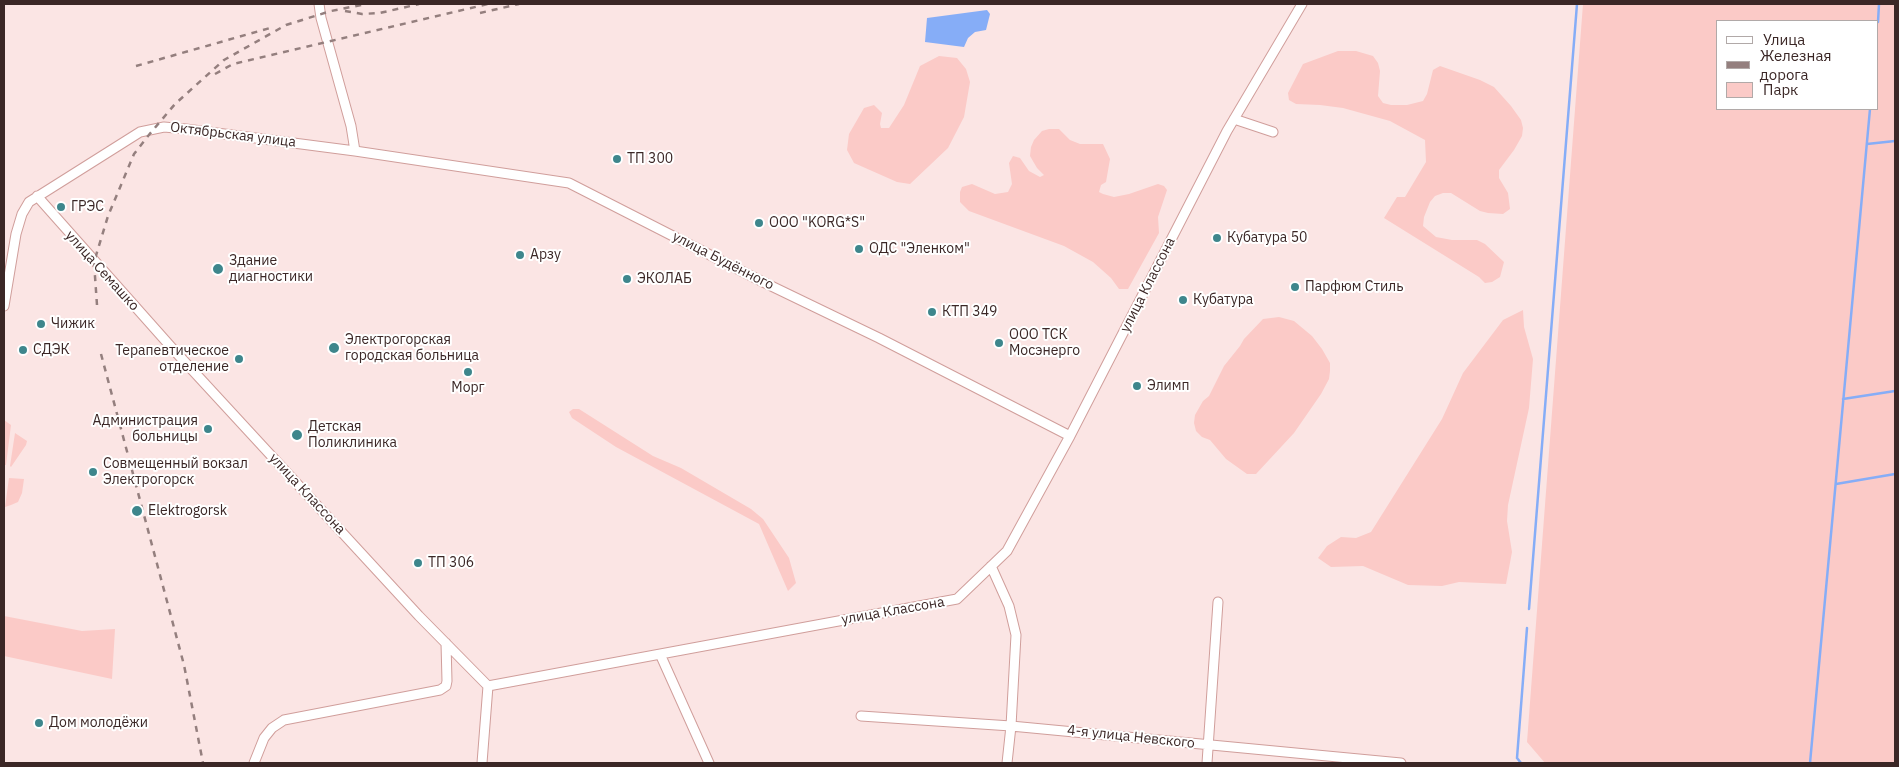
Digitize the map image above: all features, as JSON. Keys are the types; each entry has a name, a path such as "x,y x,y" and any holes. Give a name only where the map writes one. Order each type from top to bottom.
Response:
{"street":[{"path":"319,4 320,18 351,126 355,151"},
{"name":"улица Классона","path":"169,344 488,686 957,599 1006,551 1070,436 1234,119 1302,4"},
{"path":"1234,119 1272,132"},
{"name":"Октябрьская улица","path":"4,306 16,234 22,214 29,202 140,132 164,126 355,151"},
{"name":"улица Будённого","path":"355,151 569,183 1070,436"},
{"name":"улица Семашко","path":"37,196 169,344"},
{"path":"4,272 11,263"},
{"path":"991,566 1009,606 1016,635 1007,763"},
{"path":"1207,763 1218,602"},
{"path":"254,763 264,738 272,728 284,720 440,690 446,686 447,682 446,643"},
{"path":"660,654 709,763"},
{"path":"482,763 488,686"},
{"name":"4-я улица Невского","path":"861,716 1011,726 1401,763"}],"green space":[{"path":"1583,4 1895,4 1895,763 1545,763 1527,742"},
{"path":"1338,51 1356,51 1373,56 1378,63 1380,71 1378,96 1383,103 1407,105 1423,101 1427,94 1433,70 1440,66 1494,87 1511,106 1521,120 1523,128 1522,136 1514,150 1499,170 1499,178 1508,193 1510,209 1503,214 1488,213 1480,211 1451,193 1443,193 1435,196 1430,202 1424,217 1423,226 1436,237 1452,240 1477,240 1485,244 1504,262 1500,277 1492,282 1485,283 1479,277 1384,218 1397,197 1405,197 1426,162 1425,140 1390,121 1343,108 1296,104 1289,100 1288,93 1303,64"},
{"path":"939,56 957,58 966,69 970,82 964,117 948,148 910,184 897,182 854,163 847,150 849,134 864,108 874,105 882,113 881,128 889,128 904,105 920,66"},
{"path":"1059,129 1070,140 1080,144 1103,144 1110,159 1106,182 1101,185 1099,192 1114,197 1158,184 1164,186 1167,190 1158,217 1159,233 1128,289 1119,289 1111,278 1093,262 1064,246 969,211 960,202 962,187 972,184 995,194 1008,192 1012,184 1009,163 1013,156 1020,158 1029,171 1040,177 1044,175 1030,156 1034,140 1042,131"},
{"path":"1523,310 1524,327 1533,359 1529,408 1508,505 1507,521 1512,552 1506,584 1459,582 1442,586 1408,585 1363,566 1331,567 1318,558 1327,546 1341,537 1356,538 1371,532 1442,419 1463,373 1503,320"},
{"path":"1279,317 1294,321 1312,336 1330,363 1329,379 1294,433 1256,474 1247,474 1226,459 1210,440 1202,437 1196,431 1195,415 1203,401 1209,396 1224,366 1244,339 1263,319"},
{"path":"573,409 579,409 653,456 681,468 751,509 763,519 789,558 796,583 788,591 759,524 616,447 572,418 569,412"},
{"path":"4,420 11,425 6,465 4,465"},
{"path":"15,433 27,441 11,467 10,466"},
{"path":"9,478 24,479 22,493 18,502 5,507"},
{"path":"4,616 82,631 115,629 112,679 4,656"}],"water":[{"path":"987,10 990,14 986,30 975,32 968,38 964,47 925,42 927,18"}],"waterway":[{"path":"1529,609 1577,4"},
{"path":"1878,20 1879,4"},
{"path":"1810,763 1870,110"},
{"path":"1867,144 1895,141"},
{"path":"1843,399 1895,391"},
{"path":"1836,484 1895,474"},
{"path":"1521,763 1517,758 1527,628"}],"railway":[{"path":"97,305 94,262 108,216 134,154 175,104 224,60 286,25 331,11 366,4"},
{"path":"345,11 362,14 380,13 419,4"},
{"path":"215,74 233,64 488,4"},
{"path":"480,13 519,4"},
{"path":"136,66 270,28"},
{"path":"101,354 184,665 203,763"}],"place":[{"name":"ТП 300","path":"617,159"},
{"name":"ГРЭС","path":"61,207"},
{"name":"ООО \"KORG*S\"","path":"759,223"},
{"name":"Кубатура 50","path":"1217,238"},
{"name":"ОДС \"Эленком\"","path":"859,249"},
{"name":"Арзу","path":"520,255"},
{"name":"Здание диагностики","path":"218,269"},
{"name":"ЭКОЛАБ","path":"627,279"},
{"name":"Парфюм Стиль","path":"1295,287"},
{"name":"Кубатура","path":"1183,300"},
{"name":"КТП 349","path":"932,312"},
{"name":"Чижик","path":"41,324"},
{"name":"ООО ТСК Мосэнерго","path":"999,343"},
{"name":"Электрогорская городская больница","path":"334,348"},
{"name":"СДЭК","path":"23,350"},
{"name":"Терапевтическое отделение","path":"239,359"},
{"name":"Морг","path":"468,372"},
{"name":"Элимп","path":"1137,386"},
{"name":"Администрация больницы","path":"208,429"},
{"name":"Детская Поликлиника","path":"297,435"},
{"name":"Совмещенный вокзал Электрогорск","path":"93,472"},
{"name":"Elektrogorsk","path":"137,511"},
{"name":"ТП 306","path":"418,563"},
{"name":"Дом молодёжи","path":"39,723"}]}
